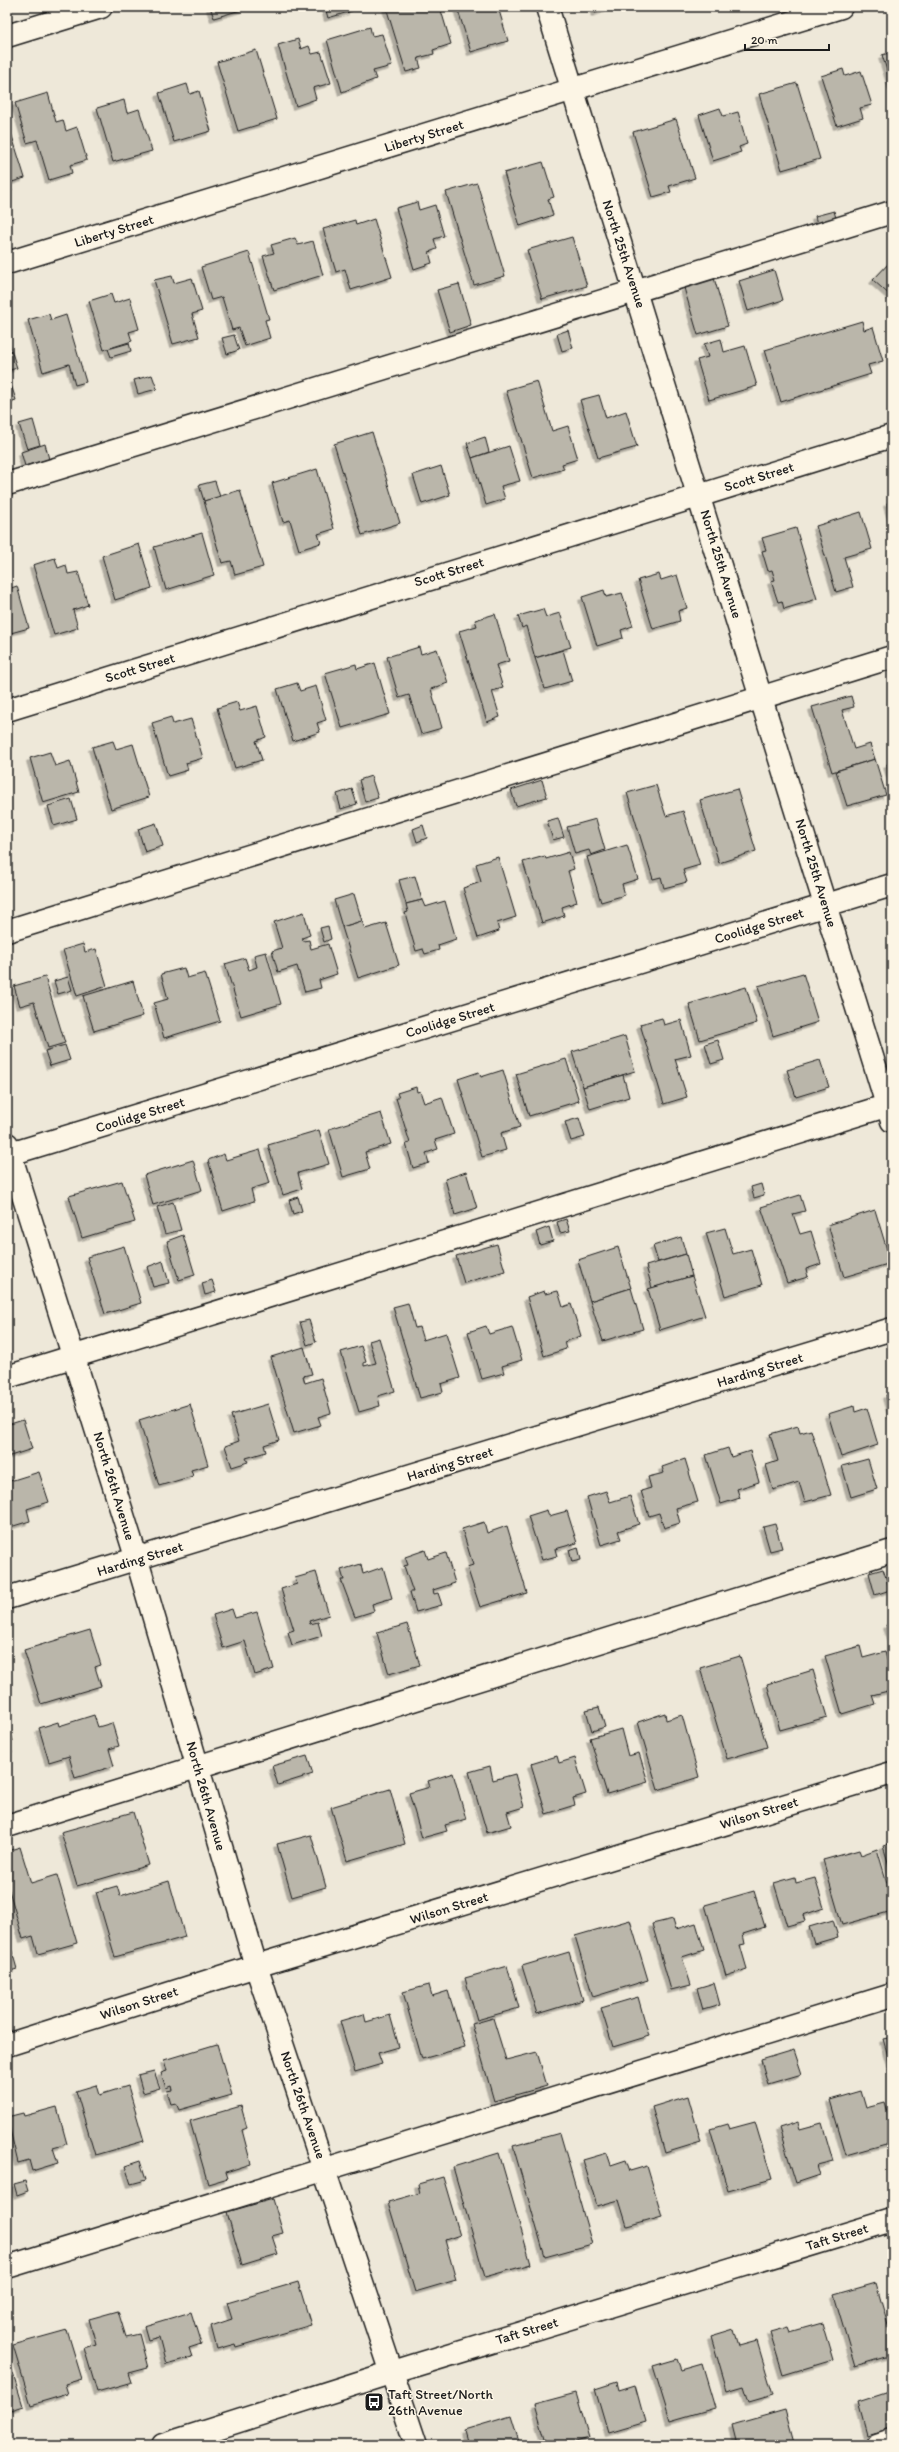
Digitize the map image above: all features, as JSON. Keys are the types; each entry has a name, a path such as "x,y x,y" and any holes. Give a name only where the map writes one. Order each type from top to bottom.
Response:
{"street":[{"path":"7,36 101,7"},
{"name":"North 25th Avenue","path":"547,7 890,1110"},
{"name":"Liberty Street","path":"7,263 572,91 841,7"},
{"path":"7,484 892,212"},
{"name":"Scott Street","path":"7,710 892,436"},
{"path":"7,931 892,657"},
{"name":"Coolidge Street","path":"8,1151 892,885"},
{"path":"7,1377 890,1110"},
{"name":"North 26th Avenue","path":"8,1151 74,1356 137,1560 256,1966 393,2372 416,2445"},
{"name":"Harding Street","path":"7,1598 137,1560 892,1329"},
{"path":"7,1826 892,1551"},
{"name":"Wilson Street","path":"7,2045 256,1966 892,1773"},
{"path":"7,2267 324,2168 892,1995"},
{"name":"Taft Street","path":"163,2445 393,2372 892,2220"},
{"path":"878,2445 892,2440"}],"building":[{"path":"210,7 243,7 244,9 214,18"},
{"path":"325,7 351,7 352,11 328,18"},
{"path":"386,7 418,7 419,9 440,7 451,44 433,50 434,54 418,58 421,68 406,72"},
{"path":"457,7 498,7 508,41 471,52"},
{"path":"593,7 613,7 595,13"},
{"path":"370,27 372,36 382,34 392,66 373,71 376,79 342,92 327,40"},
{"path":"298,39 301,49 309,46 312,54 321,52 331,83 313,88 316,99 296,106 278,45"},
{"path":"256,50 277,119 238,131 217,62"},
{"path":"892,52 892,86 882,55"},
{"path":"843,69 845,76 861,71 872,105 860,108 863,118 837,126 821,76"},
{"path":"797,83 820,159 782,170 759,94"},
{"path":"187,84 190,94 199,91 211,131 174,142 159,93"},
{"path":"48,93 56,122 63,120 66,131 77,127 87,160 70,165 72,173 49,180 37,140 27,143 15,103"},
{"path":"124,100 127,113 139,109 152,151 113,162 97,108"},
{"path":"720,108 723,116 738,112 747,144 739,147 741,152 713,161 699,115"},
{"path":"676,119 695,178 669,186 671,192 653,197 633,132"},
{"path":"7,120 25,178 9,183 12,191 7,193"},
{"path":"543,162 554,197 548,199 553,215 520,226 504,173"},
{"path":"477,183 505,276 474,285 446,192"},
{"path":"417,202 419,210 435,205 444,236 434,239 437,249 429,252 432,263 414,269 396,208"},
{"path":"834,211 836,218 817,224 815,216"},
{"path":"374,219 392,277 351,290 345,269 336,272 323,229 355,220 356,225"},
{"path":"572,237 587,286 542,299 527,250"},
{"path":"295,238 298,245 313,241 323,275 274,290 263,256 274,253 271,245"},
{"path":"249,252 269,319 265,320 270,338 245,346 239,328 232,330 222,297 211,300 201,267"},
{"path":"892,260 892,297 873,280"},
{"path":"774,270 783,300 748,311 739,281"},
{"path":"172,276 174,283 192,278 202,311 192,314 199,337 173,344 154,280"},
{"path":"714,278 728,326 698,335 684,288"},
{"path":"459,284 471,325 450,332 437,290"},
{"path":"111,294 114,303 130,298 139,329 129,332 132,341 104,350 89,301"},
{"path":"49,314 51,320 66,315 86,382 75,385 69,364 43,372 28,320"},
{"path":"862,321 864,330 873,327 883,361 868,365 871,374 781,402 765,350"},
{"path":"568,330 573,348 562,351 557,334"},
{"path":"234,335 239,350 227,354 222,338"},
{"path":"7,337 17,368 7,371"},
{"path":"721,339 724,352 745,346 757,386 709,400 697,360 708,357 704,344"},
{"path":"129,343 131,351 111,357 108,349"},
{"path":"7,372 16,400 7,403"},
{"path":"152,375 157,389 138,394 134,380"},
{"path":"537,381 552,431 568,426 578,459 562,464 564,469 533,478 506,390"},
{"path":"599,395 606,418 626,411 637,447 598,458 580,400"},
{"path":"33,420 40,445 27,449 19,424"},
{"path":"372,432 400,523 362,535 334,444"},
{"path":"485,437 489,452 472,458 467,443"},
{"path":"45,444 49,459 25,466 21,452"},
{"path":"509,446 520,481 501,486 505,499 486,505 472,458"},
{"path":"441,466 450,495 422,504 413,475"},
{"path":"317,469 334,529 318,534 321,543 299,550 290,520 283,522 272,483"},
{"path":"215,481 220,497 204,501 199,485"},
{"path":"240,490 263,567 235,575 231,561 222,563 204,501"},
{"path":"892,501 892,520 887,503"},
{"path":"861,512 872,549 844,557 853,587 836,592 816,526"},
{"path":"796,528 817,599 784,609 782,601 778,602 771,581 775,580 772,570 768,571 762,551 766,550 762,538"},
{"path":"202,533 214,575 166,590 154,547"},
{"path":"139,544 152,588 115,600 102,556"},
{"path":"55,558 58,568 66,565 68,574 78,572 88,605 73,610 78,628 54,635 33,565"},
{"path":"659,574 661,580 677,575 687,608 678,611 680,621 653,629 638,580"},
{"path":"7,586 8,589 17,586 29,628 7,634"},
{"path":"604,590 606,597 622,593 633,626 621,630 623,638 597,646 582,597"},
{"path":"543,609 546,617 560,613 571,647 535,658 526,626 522,628 518,616"},
{"path":"495,614 509,661 496,665 503,688 492,691 500,717 487,722 459,631 477,626 475,620"},
{"path":"419,647 421,654 437,649 448,683 431,689 442,728 421,734 409,695 399,698 387,657"},
{"path":"563,650 572,681 545,689 535,658"},
{"path":"375,663 390,714 342,728 325,673 356,664 357,669"},
{"path":"297,683 300,691 316,686 326,720 317,723 320,732 293,741 277,689"},
{"path":"851,696 854,707 842,710 854,749 870,744 875,759 832,772 812,707"},
{"path":"237,702 240,711 257,706 266,737 256,741 262,760 235,768 217,708"},
{"path":"171,717 173,724 191,719 203,758 186,763 188,770 168,776 152,723"},
{"path":"113,741 116,749 133,744 149,797 111,809 92,747"},
{"path":"50,752 55,766 70,761 79,792 43,803 30,758"},
{"path":"875,759 886,795 847,806 836,771"},
{"path":"892,762 892,781 887,764"},
{"path":"371,776 378,798 365,802 359,780"},
{"path":"542,780 547,797 516,806 511,790"},
{"path":"656,785 666,816 683,811 700,865 683,870 687,882 664,888 661,877 653,879 627,793"},
{"path":"352,789 357,804 341,809 337,794"},
{"path":"737,789 756,851 719,863 700,800"},
{"path":"71,799 77,819 54,826 48,806"},
{"path":"558,818 564,837 553,840 547,821"},
{"path":"596,819 605,850 591,855 589,850 575,854 567,827"},
{"path":"156,823 163,846 145,852 138,829"},
{"path":"423,825 427,838 417,842 413,829"},
{"path":"627,845 638,879 622,884 625,895 601,902 587,857"},
{"path":"569,852 574,869 568,871 577,902 562,907 564,916 542,923 523,862 545,856 546,859"},
{"path":"498,857 516,917 497,923 499,931 478,938 463,888 481,882 476,864"},
{"path":"415,876 422,900 406,904 399,880"},
{"path":"354,894 362,921 342,927 334,900"},
{"path":"422,900 425,907 445,901 456,939 438,945 439,950 425,954 423,949 416,951 405,913 408,912 406,904"},
{"path":"304,912 310,935 302,938 303,941 309,940 311,949 328,944 337,974 319,980 321,988 305,992 297,966 278,972 272,951 282,948 274,922"},
{"path":"362,921 365,929 386,923 399,965 358,978 342,927"},
{"path":"328,926 331,939 324,942 320,928"},
{"path":"83,944 85,952 96,949 107,986 77,996 63,950"},
{"path":"266,952 281,1004 241,1016 225,964 245,958 249,970 257,967 254,955"},
{"path":"184,968 187,978 205,973 220,1021 164,1038 154,1003 168,999 161,974"},
{"path":"803,973 818,1022 773,1036 758,986"},
{"path":"45,977 65,1043 48,1048 34,1002 20,1006 14,986"},
{"path":"68,977 72,990 58,994 54,981"},
{"path":"133,981 143,1016 94,1031 83,996"},
{"path":"746,987 757,1023 700,1040 689,1004"},
{"path":"662,1018 664,1025 681,1020 691,1055 675,1059 687,1097 664,1104 640,1024"},
{"path":"625,1036 635,1071 583,1087 572,1052"},
{"path":"718,1040 724,1060 711,1064 705,1044"},
{"path":"65,1045 70,1060 50,1066 45,1051"},
{"path":"566,1059 579,1101 529,1116 516,1074"},
{"path":"820,1060 829,1087 796,1097 787,1070"},
{"path":"503,1070 520,1127 501,1133 506,1150 482,1157 458,1079 479,1072 481,1077"},
{"path":"623,1075 629,1097 590,1109 583,1087"},
{"path":"416,1087 417,1092 420,1091 424,1103 442,1097 454,1134 435,1140 438,1149 426,1153 429,1163 413,1168 406,1144 410,1143 396,1098 399,1098 397,1093"},
{"path":"381,1113 391,1144 365,1152 370,1169 343,1177 329,1129"},
{"path":"579,1118 585,1137 571,1141 565,1122"},
{"path":"319,1130 329,1164 298,1173 302,1189 283,1195 268,1145"},
{"path":"260,1150 270,1183 251,1189 254,1201 223,1211 208,1160 224,1154 226,1160"},
{"path":"193,1160 202,1190 153,1205 144,1175"},
{"path":"466,1172 477,1208 455,1215 445,1179"},
{"path":"122,1181 135,1222 82,1238 69,1196"},
{"path":"761,1184 764,1195 754,1198 751,1187"},
{"path":"800,1195 805,1211 793,1214 800,1234 811,1231 821,1264 806,1269 808,1277 787,1283 761,1207"},
{"path":"298,1197 302,1211 293,1214 289,1200"},
{"path":"173,1202 181,1230 165,1234 157,1207"},
{"path":"875,1210 891,1263 844,1277 828,1225"},
{"path":"566,1219 570,1231 560,1233 557,1222"},
{"path":"549,1227 553,1241 540,1245 536,1232"},
{"path":"725,1228 733,1254 751,1249 762,1285 725,1296 706,1233"},
{"path":"183,1235 195,1275 179,1280 167,1241"},
{"path":"681,1237 686,1254 658,1262 653,1246"},
{"path":"497,1244 505,1271 464,1283 456,1256"},
{"path":"124,1246 141,1303 105,1314 87,1257"},
{"path":"618,1247 631,1288 590,1301 578,1260"},
{"path":"686,1254 692,1276 652,1288 646,1266"},
{"path":"163,1261 169,1283 153,1287 147,1267"},
{"path":"692,1276 705,1316 660,1330 648,1289"},
{"path":"212,1280 216,1292 205,1295 202,1283"},
{"path":"631,1288 643,1329 603,1341 590,1301"},
{"path":"544,1291 545,1294 558,1291 563,1307 571,1304 581,1336 564,1342 566,1349 544,1356 527,1297"},
{"path":"408,1303 415,1328 419,1327 423,1340 446,1333 460,1378 441,1384 443,1392 420,1398 393,1307"},
{"path":"309,1320 316,1342 307,1345 300,1322"},
{"path":"486,1326 489,1334 512,1327 522,1360 502,1366 504,1373 482,1379 468,1332"},
{"path":"379,1338 395,1391 378,1396 380,1406 359,1412 341,1352 361,1346 366,1362 364,1363 364,1366 376,1363 369,1341"},
{"path":"304,1347 312,1374 303,1376 305,1383 321,1378 331,1413 318,1417 321,1425 294,1433 271,1357"},
{"path":"892,1393 892,1416 886,1395"},
{"path":"190,1404 208,1465 191,1470 193,1476 159,1486 139,1420"},
{"path":"268,1404 279,1440 264,1445 266,1452 246,1458 248,1462 232,1467 225,1446 239,1441 231,1415"},
{"path":"854,1406 855,1412 867,1408 878,1445 841,1457 828,1414"},
{"path":"23,1420 32,1449 7,1457 7,1425"},
{"path":"798,1426 800,1433 811,1430 831,1495 805,1502 799,1482 773,1490 766,1465 778,1461 770,1434"},
{"path":"728,1448 731,1457 750,1451 759,1482 737,1489 740,1498 721,1504 706,1455"},
{"path":"685,1459 698,1502 676,1508 680,1523 664,1528 659,1513 649,1516 641,1491 651,1488 648,1477 664,1473 662,1467"},
{"path":"868,1459 877,1489 851,1497 842,1466"},
{"path":"39,1472 49,1502 27,1509 30,1521 7,1528 7,1482"},
{"path":"606,1491 610,1502 630,1496 639,1524 618,1531 621,1539 601,1545 587,1497"},
{"path":"547,1510 549,1516 567,1511 577,1543 555,1549 557,1556 542,1560 528,1516"},
{"path":"484,1522 487,1533 507,1526 527,1593 480,1607 467,1567 473,1565 462,1529"},
{"path":"775,1524 782,1548 770,1551 763,1527"},
{"path":"578,1547 581,1560 572,1562 569,1550"},
{"path":"425,1550 428,1559 446,1553 455,1583 433,1590 434,1594 438,1593 442,1605 416,1612 410,1592 413,1592 404,1566 408,1565 405,1557"},
{"path":"361,1564 363,1574 383,1567 392,1598 372,1604 374,1611 355,1617 341,1580 344,1580 341,1570"},
{"path":"883,1569 890,1590 875,1595 869,1573"},
{"path":"316,1572 329,1615 309,1621 310,1624 318,1622 322,1636 292,1645 288,1632 294,1630 281,1589 297,1584 295,1578"},
{"path":"232,1609 235,1618 257,1612 274,1669 255,1675 245,1641 223,1648 213,1615"},
{"path":"407,1624 420,1665 389,1674 377,1633"},
{"path":"892,1624 892,1642 886,1625"},
{"path":"90,1630 101,1665 95,1667 101,1686 41,1704 24,1650"},
{"path":"860,1646 863,1658 885,1652 892,1677 892,1690 872,1695 875,1704 842,1714 825,1656"},
{"path":"740,1656 767,1747 727,1759 700,1668"},
{"path":"813,1670 827,1717 780,1730 767,1684"},
{"path":"599,1707 605,1727 592,1731 586,1710"},
{"path":"665,1713 666,1720 682,1715 699,1777 658,1790 638,1722"},
{"path":"94,1715 98,1727 112,1723 119,1746 109,1749 114,1766 75,1778 69,1756 49,1762 39,1728 58,1722 59,1726"},
{"path":"7,1720 13,1741 9,1742 12,1753 7,1755"},
{"path":"621,1729 628,1756 639,1753 648,1782 607,1794 590,1738"},
{"path":"307,1756 313,1774 278,1785 272,1766"},
{"path":"557,1756 559,1763 575,1758 586,1794 573,1798 575,1805 546,1814 531,1764"},
{"path":"490,1766 493,1780 515,1774 524,1807 507,1812 511,1826 487,1833 469,1772"},
{"path":"453,1773 466,1819 445,1825 447,1831 422,1838 409,1793 430,1787 428,1781"},
{"path":"390,1789 405,1844 347,1861 331,1807"},
{"path":"133,1812 149,1865 77,1886 61,1832"},
{"path":"311,1835 326,1887 292,1897 277,1844"},
{"path":"892,1843 892,1875 883,1846"},
{"path":"20,1847 31,1883 57,1875 77,1943 38,1954 33,1936 23,1939 7,1883 7,1851"},
{"path":"877,1849 892,1900 892,1911 842,1925 823,1860 859,1850 861,1855"},
{"path":"795,1877 796,1883 815,1878 824,1908 803,1915 805,1921 787,1926 774,1883"},
{"path":"169,1881 185,1937 115,1957 96,1892 117,1886 120,1896"},
{"path":"754,1891 765,1927 743,1934 745,1944 740,1945 747,1969 726,1976 705,1905"},
{"path":"673,1919 676,1929 696,1923 704,1950 682,1957 691,1985 671,1990 652,1924"},
{"path":"630,1920 648,1980 593,1997 575,1936"},
{"path":"833,1920 838,1937 814,1944 809,1927"},
{"path":"7,1934 17,1969 7,1972"},
{"path":"569,1952 583,2000 537,2014 522,1966"},
{"path":"507,1966 519,2008 477,2020 465,1978"},
{"path":"714,1983 720,2005 703,2010 697,1988"},
{"path":"429,1985 432,1996 448,1991 465,2047 422,2059 403,1992"},
{"path":"638,1997 649,2036 613,2047 601,2008"},
{"path":"364,2014 366,2022 390,2015 399,2047 378,2053 382,2064 355,2072 340,2021"},
{"path":"493,2018 506,2060 537,2052 547,2086 494,2101 472,2024"},
{"path":"892,2037 892,2070 883,2039"},
{"path":"217,2044 232,2095 179,2110 176,2103 171,2104 167,2091 172,2090 171,2086 166,2088 161,2073 167,2071 164,2060"},
{"path":"794,2050 802,2074 768,2084 761,2060"},
{"path":"154,2071 160,2088 143,2093 138,2075"},
{"path":"96,2085 99,2095 128,2086 144,2141 95,2155 76,2091"},
{"path":"861,2091 866,2108 885,2103 892,2127 892,2142 846,2155 830,2100"},
{"path":"688,2096 701,2142 665,2153 652,2107"},
{"path":"241,2106 247,2128 242,2130 251,2164 226,2172 228,2178 208,2184 190,2121"},
{"path":"57,2107 67,2144 53,2148 58,2163 32,2171 29,2160 18,2163 7,2117 23,2113 24,2116"},
{"path":"755,2122 772,2179 728,2191 710,2129 727,2124 729,2129"},
{"path":"798,2122 800,2129 822,2123 833,2161 817,2165 820,2175 796,2183 779,2128"},
{"path":"560,2133 592,2244 545,2257 513,2146"},
{"path":"499,2153 531,2264 485,2277 453,2167"},
{"path":"607,2153 611,2165 626,2160 630,2171 647,2166 662,2216 627,2226 619,2200 597,2206 583,2160"},
{"path":"140,2161 146,2180 131,2184 125,2166"},
{"path":"443,2177 460,2235 445,2240 456,2280 415,2292 388,2202 420,2193 418,2184"},
{"path":"25,2181 28,2191 17,2195 14,2184"},
{"path":"273,2199 283,2233 272,2236 278,2254 242,2265 227,2212"},
{"path":"298,2282 311,2325 236,2347 235,2344 217,2349 211,2326 232,2319 227,2303"},
{"path":"876,2283 892,2338 892,2355 855,2366 834,2295"},
{"path":"118,2311 126,2337 139,2334 148,2368 129,2373 132,2382 97,2392 84,2348 96,2344 89,2319"},
{"path":"191,2312 201,2344 189,2348 192,2357 166,2364 159,2337 148,2340 144,2326"},
{"path":"822,2323 833,2360 783,2375 770,2332 788,2327 790,2332"},
{"path":"734,2329 739,2346 757,2341 773,2395 749,2402 744,2386 727,2391 711,2336"},
{"path":"67,2330 82,2379 65,2384 68,2394 31,2405 13,2345"},
{"path":"677,2359 681,2370 702,2364 715,2408 670,2421 653,2366"},
{"path":"7,2366 9,2371 12,2370 23,2406 7,2411"},
{"path":"617,2382 619,2390 635,2385 645,2422 608,2433 595,2389"},
{"path":"892,2391 892,2428 867,2435 858,2402"},
{"path":"576,2393 589,2438 566,2445 547,2445 535,2404"},
{"path":"785,2410 794,2443 786,2445 737,2445 732,2425"},
{"path":"511,2416 520,2445 468,2445 464,2430"}],"place":[{"name":"Taft Street/North 26th Avenue","path":"374,2402"}]}
